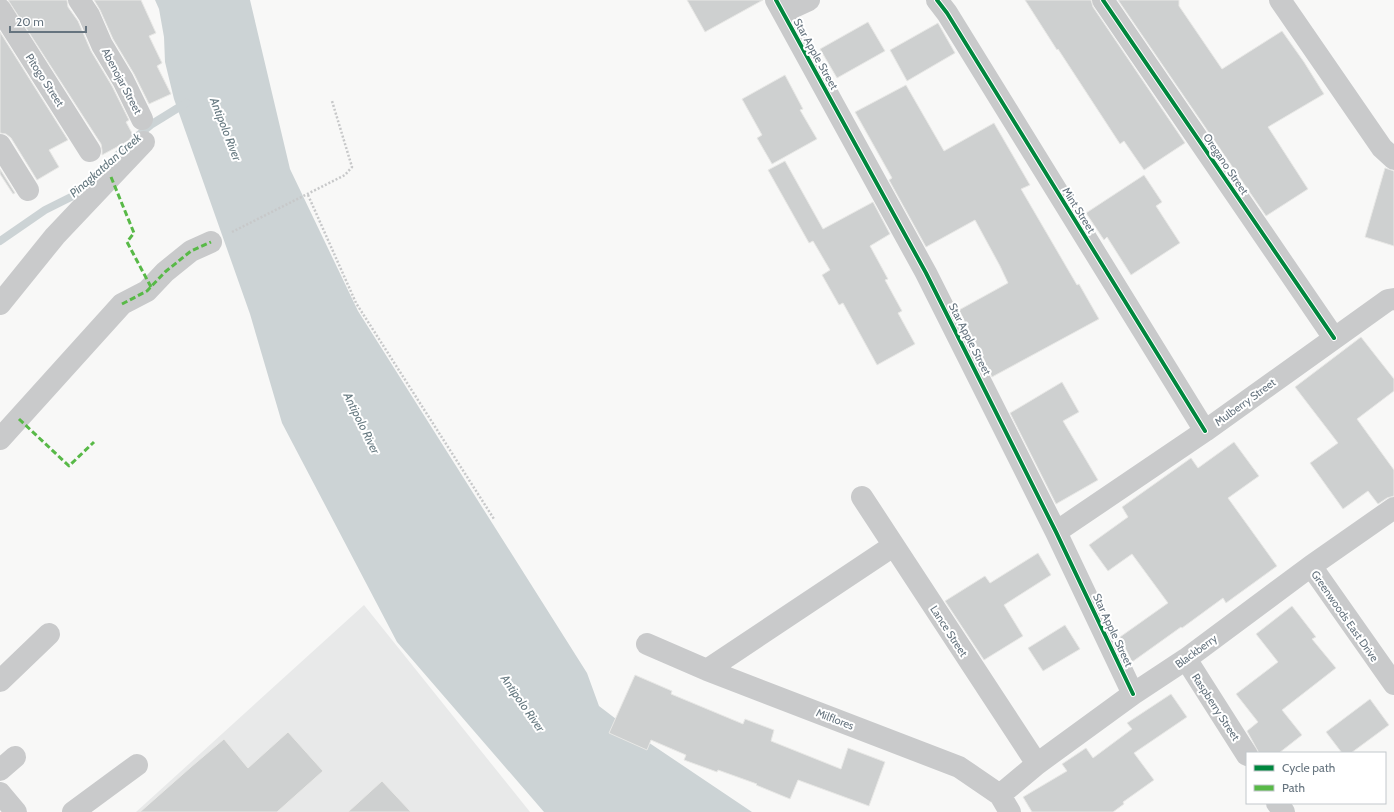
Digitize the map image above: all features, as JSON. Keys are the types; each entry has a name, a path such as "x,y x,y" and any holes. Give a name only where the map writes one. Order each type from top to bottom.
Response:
{"street":[{"name":"Abenojar Street","path":"79,0 89,15 102,45 124,80 142,118"},
{"path":"779,6 809,0"},
{"name":"Mint Street","path":"937,0 951,20 1205,431"},
{"name":"Oregano Street","path":"1103,0 1334,338"},
{"path":"1280,0 1382,148 1394,159"},
{"name":"Star Apple Street","path":"779,6 926,273 1056,532 1133,694"},
{"name":"Pitogo Street","path":"0,9 90,151"},
{"path":"0,304 55,236 144,142"},
{"path":"0,145 28,190"},
{"path":"0,439 122,304 147,291 165,272 191,251 211,242"},
{"name":"Mulberry Street","path":"1056,532 1205,431 1388,300 1394,299"},
{"name":"Lance Street","path":"862,497 1037,764"},
{"name":"Blackberry","path":"1005,804 1037,764 1133,694 1186,659 1311,566 1394,508"},
{"path":"707,670 893,546"},
{"name":"Greenwoods East Drive","path":"1311,566 1394,684"},
{"path":"0,681 49,634"},
{"name":"Milflores","path":"647,644 707,670 959,767 1005,804"},
{"name":"Raspberry Street","path":"1186,659 1246,754"},
{"path":"73,812 136,765"},
{"path":"0,793 16,812"}],"path":[{"path":"211,242 345,175 352,167 332,101"},
{"path":"307,195 356,303 494,519"}],"shaded area":[{"path":"364,605 530,812 136,812"}],"water":[{"name":"Antipolo River","path":"155,0 250,0 290,169 358,311 587,673 599,706 633,732 752,812 544,812 397,642 282,423 250,314 174,99 165,62 164,37 159,9"}],"building":[{"path":"8,0 67,0 68,7 78,21 91,51 112,86 129,120 126,122 133,135 128,141 102,155 101,144"},
{"path":"94,0 141,0 156,33 149,36 162,63 157,66 171,94 149,104 134,74 113,39"},
{"path":"687,0 763,0 705,32"},
{"path":"1025,0 1091,0 1093,7 1185,143 1144,170 1124,141 1120,144"},
{"path":"1118,0 1179,0 1179,6 1222,69 1282,31 1324,94 1268,127 1308,189 1266,216"},
{"path":"868,22 885,51 837,78 820,49"},
{"path":"938,23 955,53 907,81 890,50"},
{"path":"0,32 68,140 49,150 59,167 37,180 11,138 6,134 0,133"},
{"path":"785,75 803,109 800,110 817,139 772,164 757,138 762,135 742,99"},
{"path":"906,85 944,151 994,123 1030,185 1021,189 1077,285 1079,284 1099,319 992,377 959,310 1008,283 1000,266 975,220 926,247 889,180 892,178 855,112"},
{"path":"785,161 823,229 873,202 890,234 870,246 888,279 885,280 902,311 898,313 915,344 877,365 843,303 839,305 822,275 830,270 813,241 809,243 768,170"},
{"path":"1385,168 1394,171 1394,246 1365,237"},
{"path":"0,169 15,193 13,194 0,174"},
{"path":"1144,175 1162,202 1156,206 1180,243 1131,275 1107,237 1104,240 1086,213"},
{"path":"1361,337 1394,379 1394,391 1357,419 1394,470 1394,496 1387,498 1378,504 1368,491 1343,509 1310,463 1338,443 1295,387"},
{"path":"1062,382 1079,412 1063,421 1098,480 1056,504 1010,413"},
{"path":"1234,442 1259,476 1228,498 1277,566 1226,603 1223,598 1132,662 1120,637 1168,603 1132,554 1108,571 1089,545 1128,517 1122,507 1191,458 1198,468"},
{"path":"1038,553 1051,575 1004,605 1023,636 984,660 945,601 985,576 990,583"},
{"path":"1292,606 1316,637 1312,639 1336,668 1282,710 1302,735 1280,752 1258,752 1247,731 1258,722 1236,694 1278,662 1256,634"},
{"path":"1065,625 1080,649 1043,671 1028,648"},
{"path":"635,675 672,691 671,694 743,724 745,719 774,730 771,741 841,769 848,748 885,762 869,806 798,780 790,799 756,785 757,784 684,760 686,755 651,740 647,750 609,733"},
{"path":"1171,694 1187,717 1134,753 1154,780 1123,802 1124,804 1113,812 1032,812 1023,797 1067,771 1062,764 1086,748 1093,758 1132,729 1127,723"},
{"path":"1370,699 1389,725 1352,752 1341,752 1326,732"},
{"path":"288,732 323,771 277,812 140,812 224,739 248,768"},
{"path":"382,781 411,812 348,812"}],"waterway":[{"name":"Pinagkatdan Creek","path":"135,138 152,124 186,103"},
{"name":"Pinagkatdan Creek","path":"0,241 45,210 73,196 121,152"}],"marked path":[{"path":"111,177 134,233 127,242 151,287"},
{"path":"122,304 147,291 165,272 191,251 211,242"},
{"path":"19,419 69,466 94,442"}],"cycle path":[{"path":"776,0 926,273 1056,532 1133,694"},
{"path":"937,0 947,13 1205,431"},
{"path":"1103,0 1334,338"}]}
